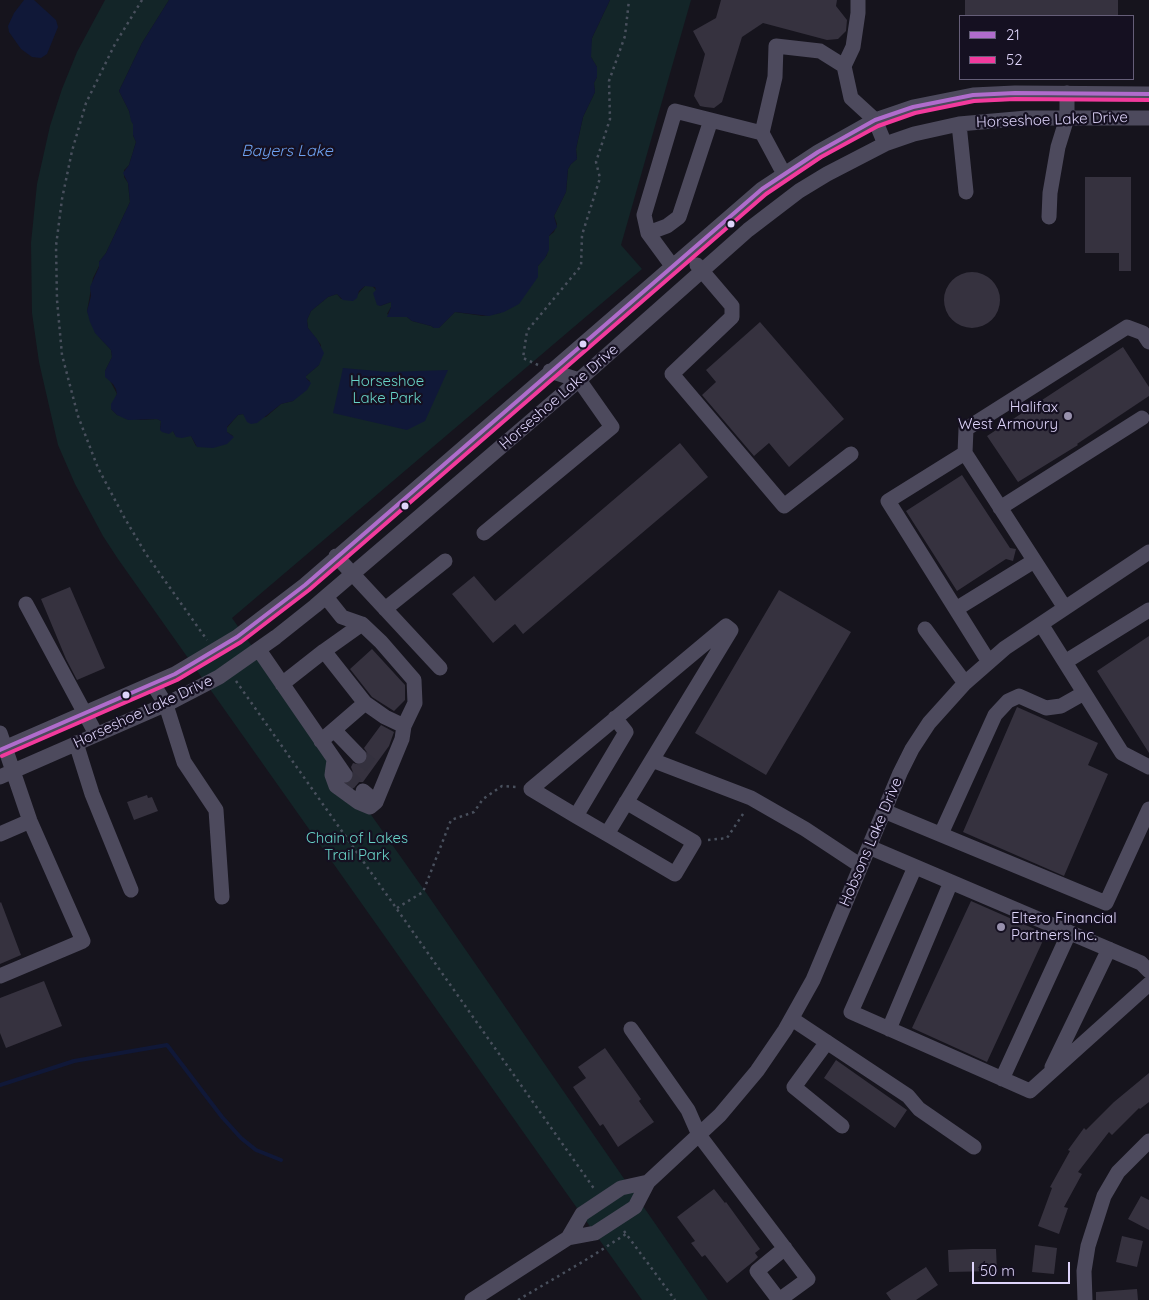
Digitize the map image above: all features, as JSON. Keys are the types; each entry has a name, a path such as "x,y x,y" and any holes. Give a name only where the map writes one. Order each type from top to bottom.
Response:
{"street":[{"path":"858,0 853,47 844,66 851,98 875,120 885,144"},
{"path":"784,174 762,133 775,77 776,46 820,50 844,66"},
{"name":"Horseshoe Lake Drive","path":"3,749 154,684 193,664 237,637 284,602 755,195 818,152 875,120 913,107 973,95 1015,93 1149,94"},
{"path":"1049,217 1050,193 1058,147 1067,118 1066,94"},
{"path":"673,267 648,232 644,216 675,111 762,133"},
{"name":"Horseshoe Lake Drive","path":"6,774 166,705 219,677 284,632 579,380 748,230 793,196 827,174 885,144 914,134 959,124 1004,119 1149,118"},
{"path":"648,232 667,226 679,217 711,120"},
{"path":"959,124 966,192"},
{"path":"688,254 732,306 732,317 672,374 784,506 850,454"},
{"path":"1065,608 965,454 966,429 1127,327 1143,333 1149,342"},
{"path":"484,533 612,427 579,380 550,371"},
{"path":"1000,508 1147,420"},
{"path":"965,454 888,502 989,662"},
{"name":"Hobsons Lake Drive","path":"472,1300 568,1238 595,1234 635,1207 648,1182 720,1115 757,1071 792,1019 813,980 912,749 929,723 965,683 1005,648 1149,552"},
{"path":"336,556 440,668"},
{"path":"385,609 445,561"},
{"path":"956,609 1034,561"},
{"path":"326,597 342,617 362,624 382,642 414,680 415,703 404,726 402,739 376,802 370,807 358,802 336,786 332,775 334,760"},
{"path":"26,604 96,734"},
{"path":"1065,662 1149,610"},
{"path":"282,684 362,624"},
{"path":"1041,624 1122,753 1149,767"},
{"path":"607,834 626,802 731,630 726,626 531,789 576,816 675,874 694,842 626,802"},
{"path":"925,629 965,683"},
{"path":"259,650 345,775"},
{"path":"324,651 365,703 385,717 404,726"},
{"path":"154,684 166,705 184,762 216,810 222,898"},
{"path":"942,834 995,715 1008,701 1019,696 1046,708 1060,706 1084,693"},
{"path":"322,741 365,703"},
{"path":"576,816 626,732 616,718"},
{"path":"334,730 359,756"},
{"path":"0,733 6,774 30,821 83,941 0,976"},
{"path":"76,743 92,794 131,890"},
{"path":"652,760 751,798 805,829 861,866"},
{"path":"374,768 387,775"},
{"path":"363,791 376,802"},
{"path":"884,812 1106,902 1149,809"},
{"path":"0,834 30,821"},
{"path":"869,847 1141,963 1149,971"},
{"path":"915,867 851,1012 1030,1091 1149,984"},
{"path":"889,1029 951,882"},
{"path":"1002,1079 1069,933"},
{"path":"1048,1075 1109,949"},
{"path":"792,1019 908,1096 918,1109 974,1147"},
{"path":"631,1029 688,1110 699,1135 785,1248 808,1279 779,1300 756,1271 785,1248"},
{"path":"826,1042 794,1087 842,1126"},
{"path":"1085,1300 1084,1272 1088,1246 1104,1196 1118,1172 1149,1141"},
{"name":"Hobsons Lake Drive","path":"568,1238 582,1214 621,1188 648,1182"}],"path":[{"path":"550,371 523,358 527,331 581,266 582,236 600,178 596,162 610,119 609,81 625,36 630,0"},
{"path":"397,908 423,892 451,820 474,812 483,799 502,786 531,789"},
{"path":"694,842 727,838 745,812 751,798"},
{"path":"518,1300 590,1258 626,1234"}],"green space":[{"path":"105,0 169,0 142,43 119,91 129,111 136,142 129,165 124,170 124,177 128,183 130,202 106,253 99,262 93,278 87,311 99,337 111,350 112,357 105,371 117,394 111,409 117,415 141,420 157,419 161,421 160,430 173,431 175,435 191,436 196,446 233,436 226,429 238,415 243,414 247,419 266,417 281,404 293,401 310,381 306,376 319,365 321,345 308,328 307,320 311,311 328,297 337,294 341,299 357,295 365,286 372,286 376,290 380,306 391,302 391,307 387,314 407,317 412,321 434,328 439,328 455,312 483,316 500,313 537,272 538,266 547,255 549,236 554,232 557,224 554,216 566,192 568,169 577,159 576,149 583,117 595,92 594,83 597,77 597,67 591,57 592,38 610,0 691,0 621,245 642,269 232,618 427,894 708,1300 642,1300 118,559 103,536 75,484 58,445 39,362 32,313 31,243 37,184 50,126 77,52"}],"water":[{"path":"24,0 34,0 56,20 58,27 47,54 41,58 32,57 21,49 9,32 8,26 14,13"},
{"name":"Bayers Lake","path":"169,0 610,0 592,38 591,57 597,67 597,77 594,83 595,92 583,117 576,149 577,159 568,169 566,192 554,216 557,227 549,236 549,250 538,266 538,277 519,304 504,312 489,316 455,312 439,328 434,328 412,321 407,317 387,317 391,302 380,306 377,305 373,293 376,290 375,287 365,286 359,291 357,298 353,301 343,300 337,294 328,297 311,311 307,320 308,328 317,339 324,353 319,365 306,376 311,383 307,390 293,401 281,404 257,423 251,424 247,422 243,414 238,415 227,427 227,432 234,437 227,444 213,448 197,447 191,436 182,438 176,437 173,431 169,434 162,432 160,430 161,421 157,419 128,420 117,415 111,409 111,404 117,394 116,389 105,377 105,371 112,357 111,350 95,333 87,311 91,296 90,287 99,267 99,262 106,253 130,202 128,183 123,173 129,165 136,142 129,111 119,91 142,43"},
{"path":"343,368 388,372 448,370 425,421 407,430 333,413"}],"building":[{"path":"721,0 837,0 836,6 847,20 846,31 838,39 827,40 763,23 742,37 722,102 714,108 700,106 694,96 705,54 693,31 716,18"},
{"path":"965,0 1118,0 1118,15 965,15"},
{"path":"1085,177 1131,177 1131,271 1119,271 1119,253 1085,253"},
{"path":"972,272 983,274 992,280 998,289 1000,300 998,311 992,320 983,326 972,328 961,326 952,320 946,311 944,300 946,289 952,280 961,274"},
{"path":"760,322 844,419 789,467 769,443 754,456 702,395 716,382 706,370"},
{"name":"Halifax West Armoury","path":"1123,347 1149,387 1149,396 1078,445 1018,482 987,436"},
{"path":"680,443 708,477 523,634 515,624 493,643 452,594 474,576 495,601"},
{"path":"962,475 1010,548 1016,549 1013,561 1006,559 957,591 906,511"},
{"path":"70,587 105,668 77,680 66,659 41,599"},
{"path":"779,590 851,632 766,775 695,733"},
{"path":"1149,636 1149,753 1097,671"},
{"path":"372,649 405,685 405,700 394,711 372,697 350,669"},
{"path":"1017,707 1098,743 1088,765 1108,774 1064,876 963,832"},
{"path":"381,725 394,732 389,746 363,782 359,782 354,788 348,783 353,779 354,775 351,767 353,763 361,765 366,762 368,754 364,748"},
{"path":"147,795 148,798 152,797 158,811 134,820 127,802"},
{"path":"971,901 1046,934 987,1062 912,1028"},
{"path":"0,903 21,955 0,964"},
{"path":"44,981 62,1026 6,1048 0,1033 0,998"},
{"path":"605,1048 641,1099 639,1101 654,1122 618,1147 603,1124 600,1126 573,1087 586,1078 578,1067"},
{"path":"836,1060 907,1110 895,1128 824,1078"},
{"path":"1149,1073 1149,1102 1139,1108 1112,1135 1109,1132 1078,1172 1082,1174 1064,1207 1068,1208 1059,1234 1038,1226 1052,1188 1050,1187 1070,1151 1068,1150 1084,1128 1086,1130 1114,1102"},
{"path":"714,1189 726,1202 760,1249 755,1253 758,1257 727,1283 705,1255 702,1257 691,1243 695,1241 677,1217"},
{"path":"1141,1196 1149,1200 1149,1230 1128,1219"},
{"path":"1122,1236 1143,1241 1137,1267 1116,1262"},
{"path":"1035,1245 1057,1248 1054,1274 1032,1272"},
{"path":"996,1249 997,1271 949,1272 948,1250"},
{"path":"926,1267 938,1285 916,1300 891,1300 886,1293"},
{"path":"1137,1289 1138,1300 1096,1300 1096,1292"}],"waterway":[{"path":"0,1085 74,1061 167,1045 222,1117 241,1138 256,1150 281,1160"}],"tunnel":[{"path":"359,756 373,767"},
{"path":"345,775 363,791"}],"transit line":[{"name":"21","path":"0,750 175,674 237,637 305,585 762,189 818,152 875,120 913,107 973,95 1015,93 1149,94"},
{"name":"52","path":"2,756 177,680 241,642 309,590 766,194 821,157 878,126 915,113 974,101 1015,99 1149,100"}],"place":[{"name":"Halifax West Armoury","path":"1068,416"},
{"name":"Eltero Financial Partners Inc.","path":"1001,927"}],"park label":[{"name":"Horseshoe Lake Park","path":"387,390"},
{"name":"Chain of Lakes Trail Park","path":"357,846"}]}
